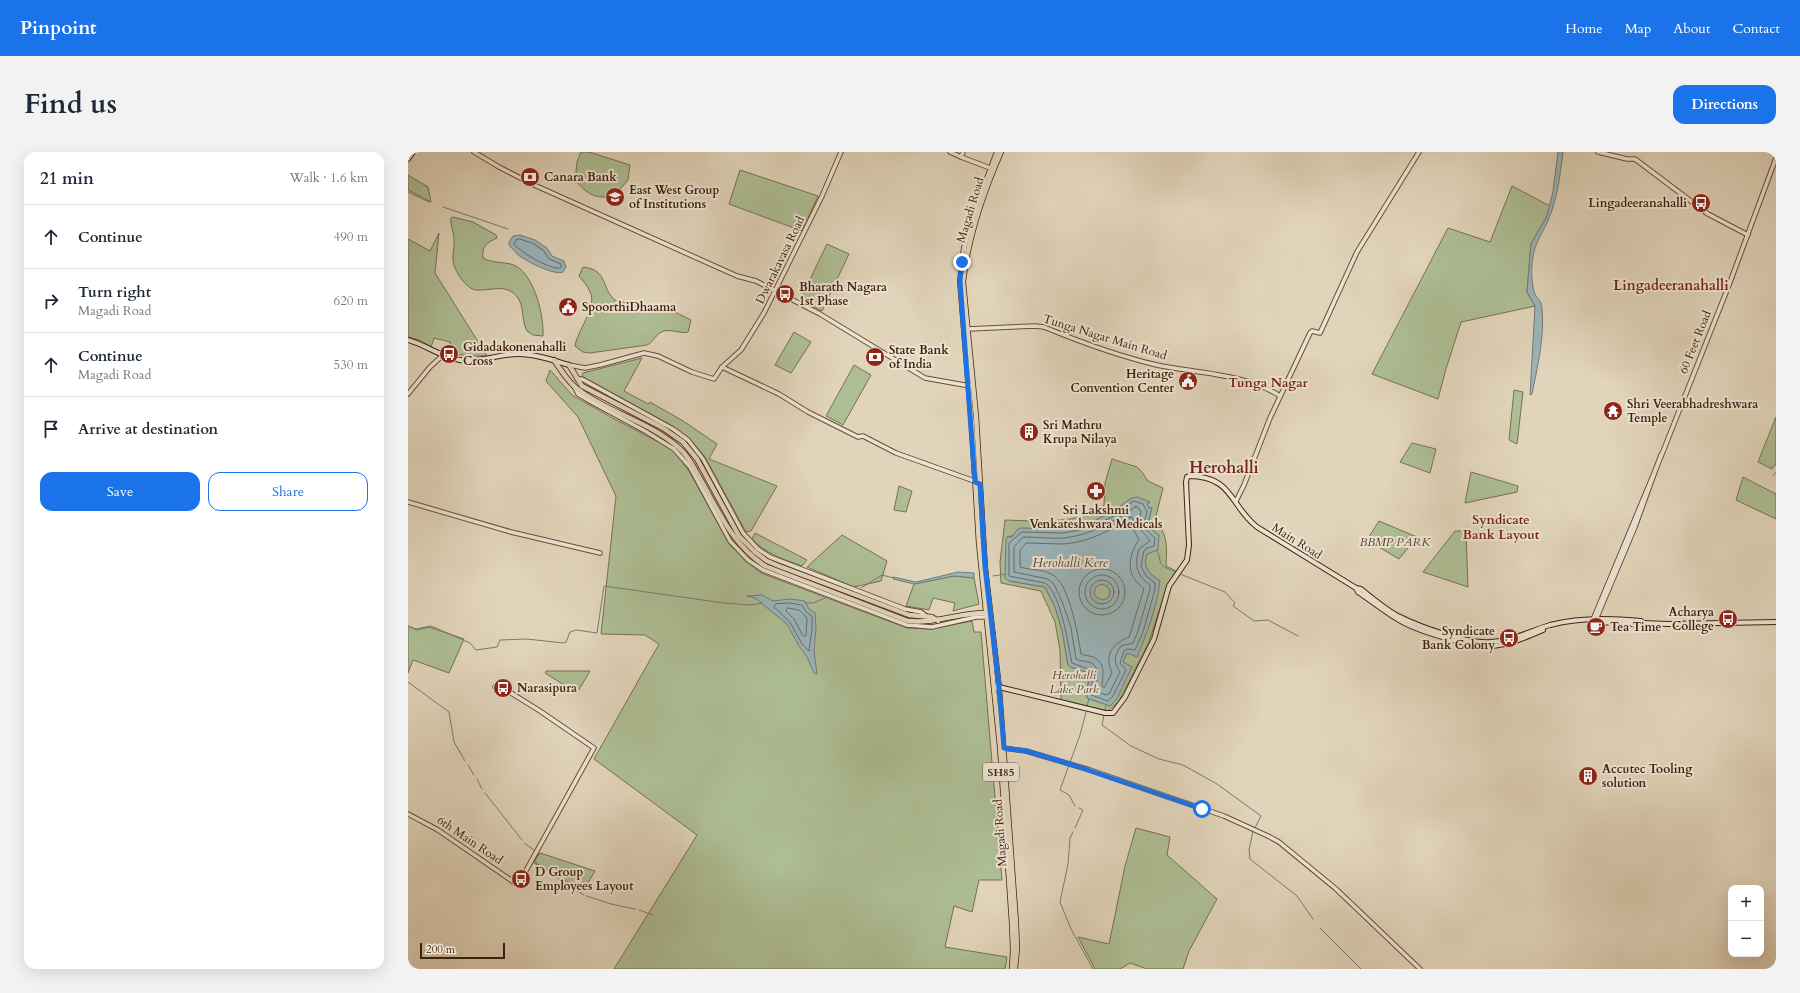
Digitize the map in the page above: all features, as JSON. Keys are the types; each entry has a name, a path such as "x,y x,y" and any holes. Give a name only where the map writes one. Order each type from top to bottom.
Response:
{"main road":[{"path":"408,159 413,152"},
{"name":"Magadi Road","path":"971,386 960,277 964,248 974,213 996,152"},
{"name":"Magadi Road","path":"1001,152 980,208 966,262 963,282 968,329 987,614 991,631 997,688 1018,949 1015,969"},
{"path":"408,340 443,355 460,360 479,360 517,354 539,356 569,365 582,386 663,428 683,442 697,458 739,536 755,552 767,561 909,615 932,617 938,621"},
{"path":"554,360 574,386 599,402 657,432 678,447 692,464 725,525 739,545 751,557 765,566 908,621 938,621 972,613 987,614"},
{"name":"Main Road","path":"997,688 1108,714 1114,712 1123,701 1152,645 1171,583 1186,563 1189,554 1187,477 1203,477 1215,481 1224,487 1236,501 1245,516 1260,529 1356,588 1358,592 1402,622 1474,645 1498,645 1516,641 1557,626 1594,621 1641,624 1776,622"},
{"name":"Magadi Road","path":"1002,747 1012,924 1012,969"}],"street":[{"path":"474,152 499,168 532,184 731,273 776,291 820,314 925,378 971,386"},
{"name":"Dwarakavasa Road","path":"569,365 585,368 644,353 658,356 692,372 714,379 722,367 741,350 776,291 822,196 841,152"},
{"path":"950,152 990,168"},
{"path":"961,157 963,152"},
{"path":"1236,501 1244,485 1270,418 1310,333 1312,331 1320,333 1357,252 1419,152"},
{"path":"1598,152 1627,159 1635,159 1708,214 1748,235"},
{"name":"60 Feet Road","path":"1594,621 1748,235 1776,158"},
{"name":"Tunga Nagar Main Road","path":"968,329 1033,326 1044,327 1155,364 1252,383 1270,390 1280,396"},
{"path":"408,394 430,367 443,355"},
{"path":"722,367 779,394 808,412 858,437 863,436 896,453 978,483"},
{"path":"574,386 578,394 650,433 674,448 690,467 730,541 748,560 763,570 907,625 932,627 987,614"},
{"path":"408,502 512,532 600,553"},
{"name":"6th Main Road","path":"408,814 438,830 518,885 594,748 503,688 495,687"},
{"path":"1002,747 1018,749 1068,763 1224,816 1279,842 1313,870 1420,969"}],"green space":[{"path":"581,152 589,152 630,165 628,180 613,197 596,196 584,189 575,180 577,162"},
{"path":"740,170 818,196 802,231 729,204"},
{"path":"408,175 428,187 431,202 408,190"},
{"path":"1512,186 1550,206 1547,216 1531,244 1527,292 1535,306 1461,322 1438,399 1372,374 1448,228 1490,242"},
{"path":"453,217 473,222 496,235 497,238 484,247 483,258 491,261 508,263 523,271 537,298 542,318 543,336 533,335 527,331 521,305 519,300 512,292 504,289 472,289 461,278 453,261 454,236 451,218"},
{"path":"439,233 435,273 487,356 469,356 449,353 450,342 434,338 431,347 420,340 408,337 408,239 430,251"},
{"path":"827,244 849,254 822,311 800,300"},
{"path":"583,267 597,272 601,276 611,296 616,301 673,311 691,320 688,332 664,331 647,345 590,353 583,352 575,346 589,311 592,298 588,288 579,276"},
{"path":"794,332 811,342 791,373 775,365"},
{"path":"642,358 624,391 648,404 650,402 683,421 717,444 709,459 777,486 751,531 746,532 705,457 693,443 669,424 582,377 583,373"},
{"path":"854,365 871,375 843,425 826,416"},
{"path":"550,370 572,395 672,449 689,471 730,545 761,573 907,628 931,629 972,621 974,632 981,632 1002,880 979,880 972,912 954,906 945,947 1007,957 1005,969 614,969 697,835 594,759 659,644 645,635 601,634 616,496 578,417 546,381"},
{"path":"1514,390 1523,392 1517,444 1509,440"},
{"path":"1776,417 1776,464 1772,469 1758,462"},
{"path":"1412,443 1436,449 1430,473 1400,462"},
{"name":"Herohalli Lake Park","path":"1112,459 1137,467 1148,481 1163,488 1155,520 1162,531 1166,542 1166,566 1178,572 1169,582 1148,644 1119,701 1108,711 1061,700 1060,650 1055,622 1041,591 1001,583 1000,562 1005,520 1043,521 1070,519 1083,516 1104,505 1105,483","holes":["1132,498 1150,502 1147,504 1149,508 1152,508 1149,523 1151,529 1159,535 1147,555 1145,565 1147,570 1160,581 1123,662 1132,667 1101,703 1087,698 1089,673 1068,665 1062,630 1055,607 1045,587 1009,581 1007,537 1046,528 1063,529 1088,524 1112,512"]},
{"path":"1471,472 1518,486 1517,492 1465,503"},
{"path":"1743,477 1776,494 1776,519 1736,500"},
{"path":"899,486 912,491 906,512 894,510"},
{"name":"BBMP PARK","path":"1379,521 1417,537 1399,559 1367,540"},
{"path":"1455,531 1466,531 1468,587 1423,572"},
{"path":"755,533 807,560 802,566 775,556 763,549 752,539"},
{"path":"842,535 887,561 881,581 854,587 807,567"},
{"path":"954,576 974,578 979,604 953,611 955,603 933,598 929,610 906,606 914,584"},
{"path":"1102,584 1109,589 1110,592 1105,599 1102,600 1095,595 1094,592 1099,585"},
{"path":"408,626 417,630 429,627 464,639 449,673 413,660 408,673"},
{"path":"546,671 590,671 577,693 545,673"},
{"path":"1136,828 1170,837 1167,855 1217,899 1189,951 1183,969 1147,969 1130,963 1120,969 1095,969 1078,937 1109,944 1125,866"},
{"path":"540,853 595,871 583,891 534,862"}],"water":[{"path":"1558,152 1563,152 1557,194 1549,218 1536,246 1532,261 1533,286 1535,294 1541,303 1543,319 1538,363 1532,394 1530,395 1535,306 1527,292 1531,244 1547,216 1553,191"},
{"path":"520,235 535,240 547,248 552,256 564,261 566,267 563,272 559,273 547,270 518,255 509,245 509,242 513,236"},
{"name":"Herohalli Kere","path":"1137,497 1150,502 1147,504 1149,508 1152,508 1149,523 1151,529 1159,535 1158,550 1147,554 1146,567 1152,575 1160,581 1159,591 1141,648 1137,657 1127,653 1123,662 1132,667 1117,699 1110,706 1087,698 1089,673 1068,665 1062,630 1055,607 1045,587 1009,581 1005,578 1006,539 1007,537 1012,537 1017,530 1021,528 1063,529 1088,524 1112,512 1132,498","holes":["1101,584 1107,586 1110,591 1109,597 1104,600 1097,598 1094,593 1096,587"]},
{"path":"958,572 974,573 974,578 954,576 914,584 893,579 893,577 916,582"},
{"path":"762,595 773,601 790,599 805,601 809,609 815,613 816,628 814,651 817,674 814,673 807,657 787,624 755,598 747,596"}],"waterway":[{"path":"408,192 429,202"},
{"path":"443,207 508,229"},
{"path":"1773,476 1776,472"},
{"path":"1157,550 1161,564 1175,572"},
{"path":"993,576 1006,574"},
{"path":"1180,574 1225,592 1235,603 1233,606 1254,621 1268,620 1298,636"},
{"path":"861,588 882,575 894,578"},
{"path":"408,626 416,629 431,626 470,643 476,650 497,647 500,640 527,639 563,643 566,642 570,632 576,630 597,633 604,586 724,603 751,605 762,603"},
{"path":"805,603 813,603 825,598"},
{"path":"408,682 449,712 454,742 465,761"},
{"path":"1087,706 1089,699"},
{"path":"1105,712 1106,705"},
{"path":"1075,806 1069,795 1060,790 1080,735 1086,712"},
{"path":"1104,715 1102,725 1131,746 1159,759 1183,765 1217,784 1261,816 1255,828"},
{"path":"468,765 474,775"},
{"path":"477,779 482,789"},
{"path":"485,793 522,840"},
{"path":"1075,828 1083,810 1079,808"},
{"path":"1253,831 1249,850 1250,859 1297,896 1313,919"},
{"path":"1073,832 1070,838 1068,864 1060,902 1071,929 1093,969"},
{"path":"524,843 534,850"},
{"path":"539,853 534,863 584,895"},
{"path":"587,896 611,904 635,909"},
{"path":"639,910 653,915"},
{"path":"1320,928 1361,969"}],"place":[{"name":"Canara Bank","path":"530,177"},
{"name":"East West Group of Institutions","path":"615,197"},
{"name":"Lingadeeranahalli","path":"1701,203"},
{"name":"Bharath Nagara 1st Phase","path":"785,294"},
{"name":"SpoorthiDhaama","path":"568,307"},
{"name":"Gidadakonenahalli Cross","path":"449,354"},
{"name":"State Bank of India","path":"875,357"},
{"name":"Heritage Convention Center","path":"1188,381"},
{"name":"Shri Veerabhadreshwara Temple","path":"1613,411"},
{"name":"Sri Mathru Krupa Nilaya","path":"1029,432"},
{"name":"Sri Lakshmi Venkateshwara Medicals","path":"1096,491"},
{"name":"Acharya College","path":"1728,619"},
{"name":"Tea Time","path":"1596,627"},
{"name":"Syndicate Bank Colony","path":"1509,638"},
{"name":"Narasipura","path":"503,688"},
{"name":"Accutec Tooling solution","path":"1588,776"},
{"name":"D Group Employees Layout","path":"521,879"}],"district":[{"name":"Lingadeeranahalli","path":"1671,285"},
{"name":"Tunga Nagar","path":"1268,383"},
{"name":"Herohalli","path":"1224,468"},
{"name":"Syndicate Bank Layout","path":"1501,528"}],"route":[{"path":"962,262 960,281 975,482 980,484 985,567 999,687 1004,748 1026,751 1076,766 1202,809"}]}
